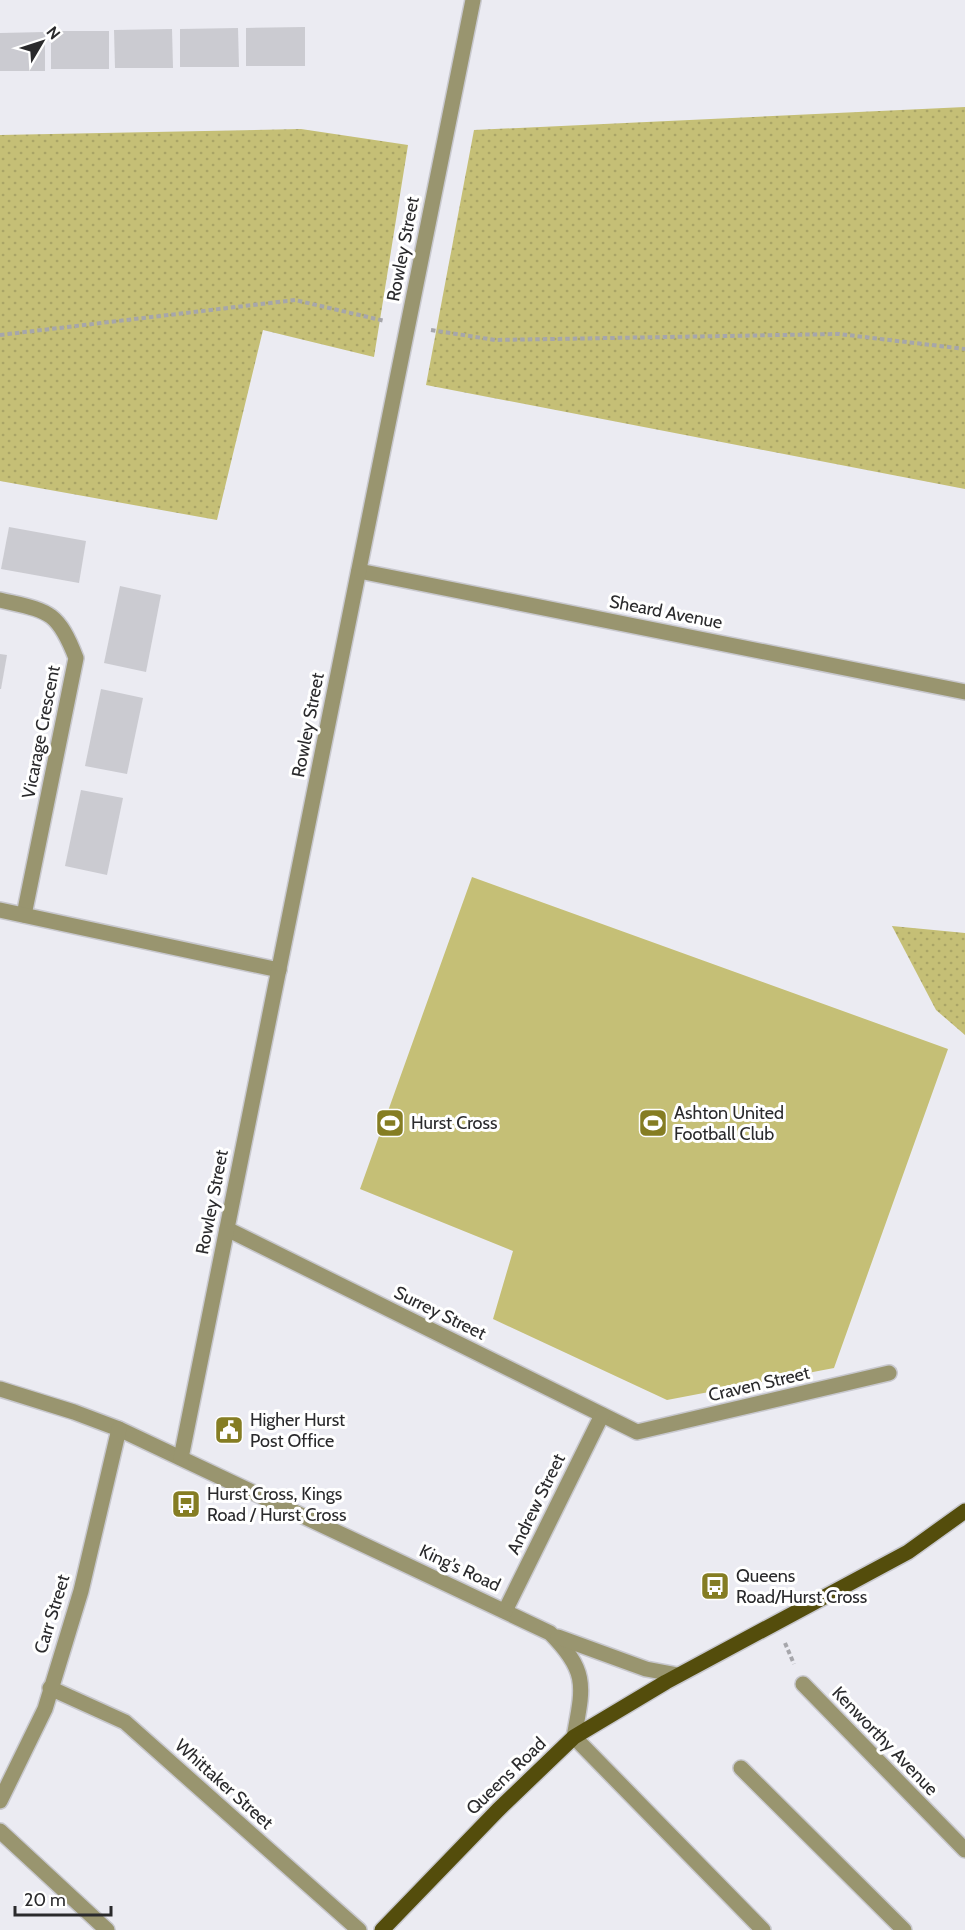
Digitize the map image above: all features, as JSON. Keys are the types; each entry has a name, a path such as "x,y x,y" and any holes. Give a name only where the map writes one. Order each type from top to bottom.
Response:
{"main road":[{"name":"Queens Road","path":"382,1930 498,1810 574,1737 678,1675 909,1552 965,1511"}],"street":[{"name":"Rowley Street","path":"181,1458 473,0"},
{"name":"Sheard Avenue","path":"359,571 965,692"},
{"name":"Vicarage Crescent","path":"0,600 44,611 60,624 76,658 24,915"},
{"path":"0,910 279,970"},
{"name":"Surrey Street","path":"226,1229 637,1432"},
{"name":"Craven Street","path":"637,1432 889,1373"},
{"name":"King's Road","path":"0,1389 119,1429 550,1633 568,1651 576,1667 582,1691 574,1737"},
{"name":"Andrew Street","path":"505,1611 602,1415"},
{"name":"Carr Street","path":"0,1801 45,1709 81,1591 119,1429"},
{"path":"550,1633 646,1669 678,1675"},
{"name":"Kenworthy Avenue","path":"803,1684 965,1850"},
{"name":"Whittaker Street","path":"50,1688 125,1722 359,1930"},
{"path":"574,1737 763,1930"},
{"path":"741,1768 904,1930"},
{"path":"0,1831 107,1930"}],"path":[{"path":"0,335 295,300 408,327 495,340 838,334 965,349"},
{"path":"777,1622 803,1684"}],"shaded area":[{"path":"965,107 965,489 426,385 474,130"},
{"path":"301,129 408,145 374,357 263,330 217,520 0,481 0,135"},
{"name":"Ashton United Football Club","path":"472,877 948,1049 834,1368 667,1400 493,1319 513,1251 360,1189"},
{"path":"892,926 965,933 965,1035 936,1010"}],"building":[{"path":"305,27 305,66 246,66 246,28"},
{"path":"238,28 239,67 180,67 180,29"},
{"path":"172,29 173,68 115,68 114,30"},
{"path":"51,31 109,31 109,69 51,69"},
{"path":"45,32 45,71 0,71 0,33"},
{"path":"9,527 86,541 79,583 1,569"},
{"path":"120,586 161,595 146,672 104,663"},
{"path":"0,654 7,655 1,689 0,689"},
{"path":"101,689 143,698 127,774 85,766"},
{"path":"81,790 123,798 107,875 65,866"}],"place":[{"name":"Hurst Cross","path":"390,1123"},
{"name":"Ashton United Football Club","path":"653,1123"},
{"name":"Higher Hurst Post Office","path":"229,1430"},
{"name":"Hurst Cross, Kings Road / Hurst Cross","path":"186,1504"},
{"name":"Queens Road/Hurst Cross","path":"715,1586"}]}
